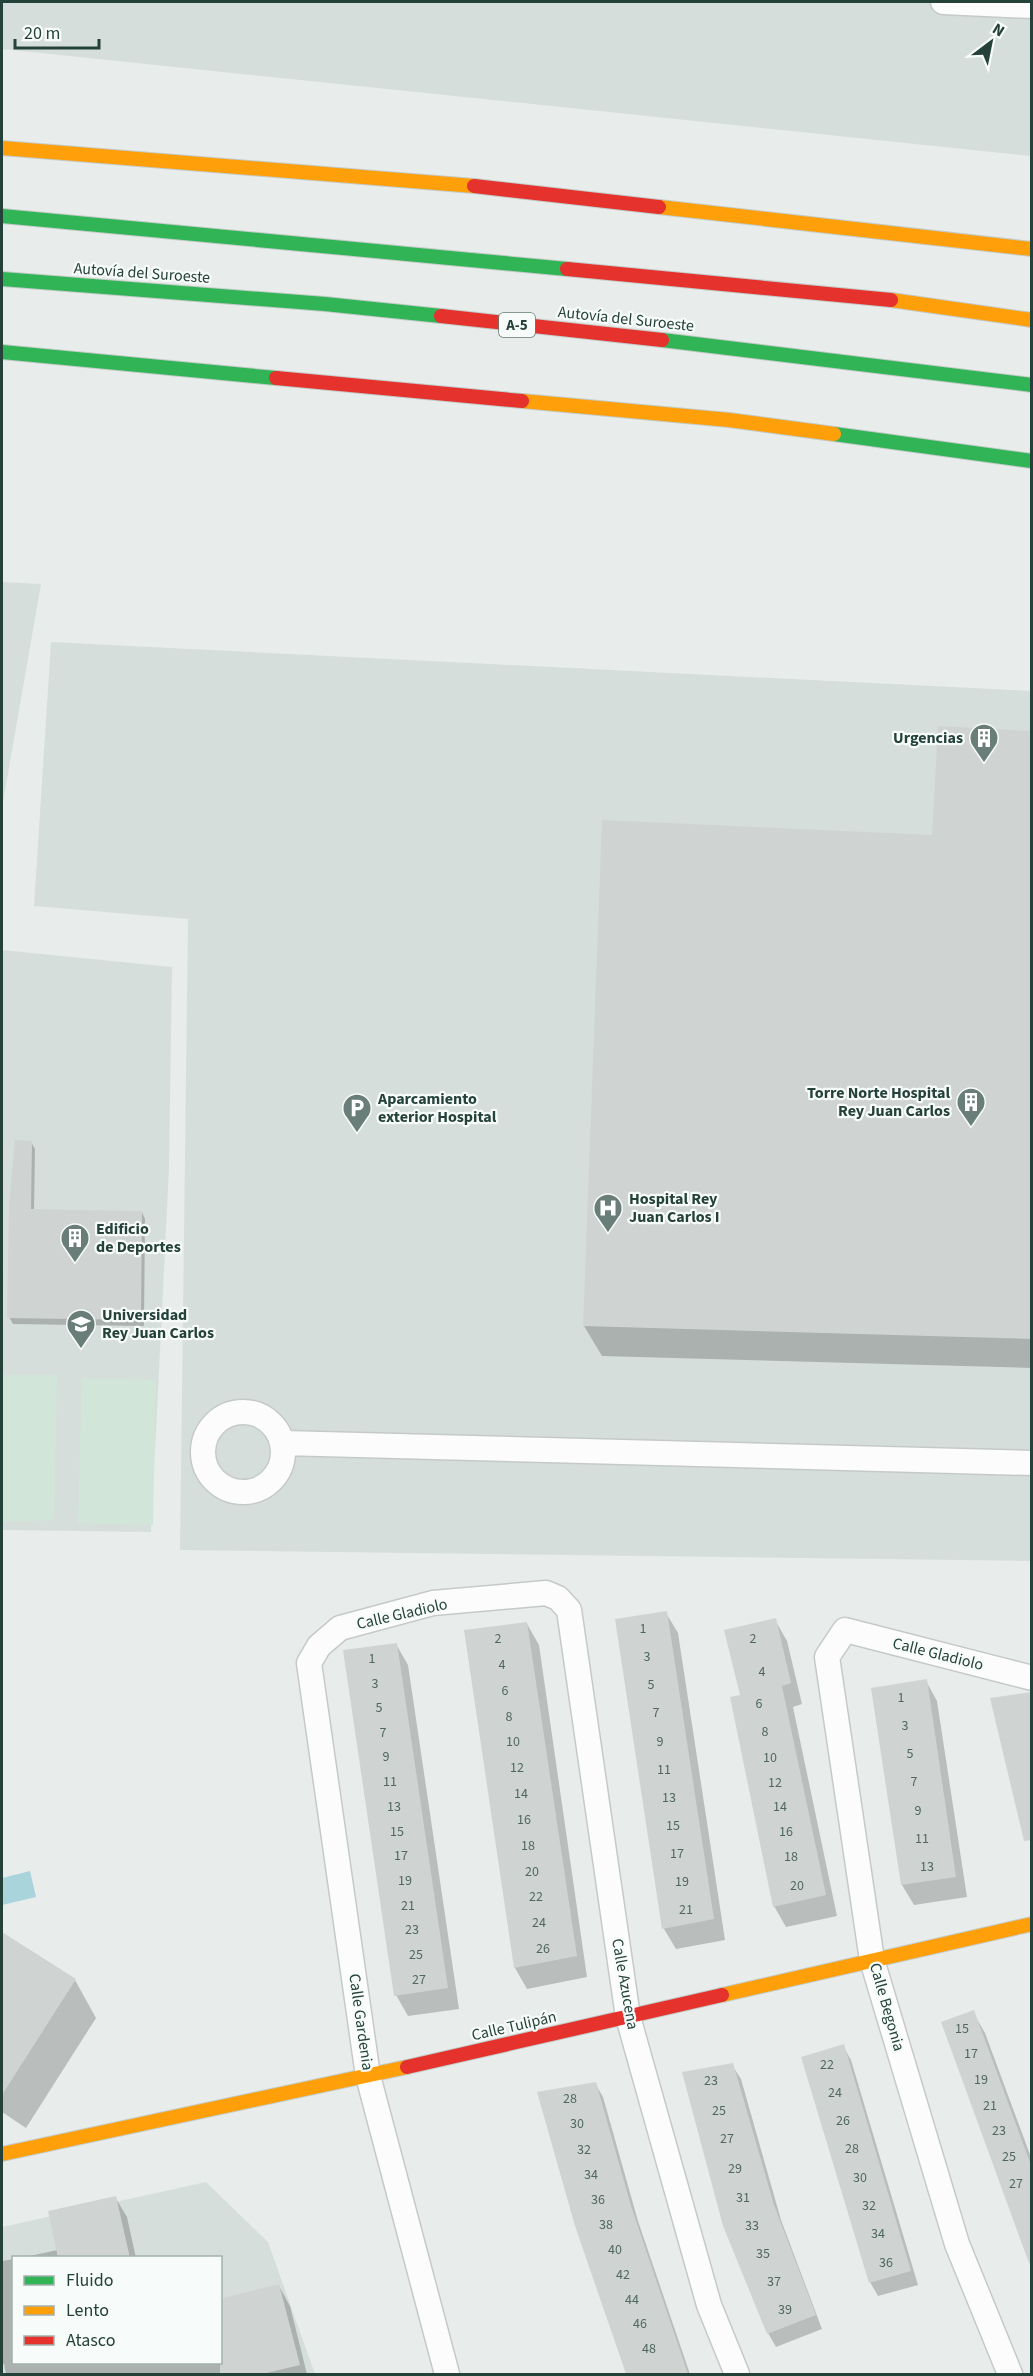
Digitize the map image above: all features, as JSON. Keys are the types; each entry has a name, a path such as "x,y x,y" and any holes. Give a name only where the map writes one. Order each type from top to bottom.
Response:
{"main road":[{"path":"2,148 425,181 1032,249"},
{"path":"2,216 910,302 1032,308"},
{"name":"Autovía del Suroeste","path":"2,279 325,304 729,347 1032,385"},
{"path":"910,302 1032,320"},
{"path":"2,352 729,420 1032,461"},
{"name":"Calle Tulipán","path":"2,2154 368,2076 1032,1924"}],"street":[{"path":"943,2 1032,6"},
{"path":"283,1443 1032,1463"},
{"name":"Calle Gladiolo","path":"309,1663 319,1646 340,1628 433,1603 546,1593"},
{"name":"Calle Azucena","path":"546,1593 558,1598 569,1610 628,2017 709,2305 737,2374"},
{"name":"Calle Gladiolo","path":"845,1630 1032,1678"},
{"name":"Calle Begonia","path":"845,1630 827,1657 872,1960 957,2244 1010,2374"},
{"name":"Calle Gardenia","path":"309,1663 368,2076 447,2374"}],"shaded area":[{"path":"2,2 1031,2 1031,156 2,49"},
{"path":"2,582 41,584 2,808"},
{"name":"Hospital Rey Juan Carlos I","path":"51,642 1031,691 1031,1561 180,1550 188,919 34,906"},
{"name":"Universidad Rey Juan Carlos","path":"2,950 172,967 169,1169 151,1532 2,1530"},
{"path":"206,2182 268,2242 315,2374 2,2374 2,2227"}],"green space":[{"path":"2,1375 57,1375 54,1520 2,1522"},
{"path":"82,1378 156,1380 153,1525 78,1523"}],"water":[{"path":"30,1871 36,1897 2,1905 2,1878"}],"building":[{"path":"938,726 1032,731 1032,1339 583,1326 602,820 932,835"},
{"name":"Edificio de Deportes","path":"15,1140 32,1141 31,1209 142,1211 141,1320 7,1318 9,1204"},
{"path":"667,1611 714,1919 662,1929 615,1619"},
{"path":"776,1618 791,1683 782,1686 826,1895 773,1907 730,1697 740,1695 724,1630"},
{"path":"527,1622 577,1956 514,1968 464,1630"},
{"path":"397,1643 448,1988 394,1996 343,1650"},
{"path":"927,1679 956,1877 901,1885 871,1688"},
{"path":"1032,1692 1032,1840 1024,1841 990,1698"},
{"path":"2,1932 76,1979 2,2095"},
{"path":"974,2010 1032,2168 1032,2263 1029,2263 941,2022"},
{"path":"844,2044 911,2271 869,2283 801,2057"},
{"path":"733,2063 774,2205 816,2315 767,2334 723,2226 682,2072"},
{"path":"596,2082 631,2206 688,2374 626,2374 575,2226 537,2092"},
{"path":"116,2196 130,2256 58,2256 48,2211"},
{"path":"279,2284 300,2365 262,2374 220,2374 222,2298"}],"traffic: fast":[{"path":"2,216 567,269"},
{"path":"2,279 325,304 441,316"},
{"path":"662,340 1032,385"},
{"path":"2,352 276,378"},
{"path":"834,434 1032,461"}],"traffic: slow":[{"path":"2,148 474,186"},
{"path":"659,207 1032,249"},
{"path":"891,300 1032,320"},
{"path":"522,401 729,420 834,434"},
{"path":"722,1995 1032,1924"},
{"path":"2,2154 407,2067"}],"traffic: jam":[{"path":"474,186 659,207"},
{"path":"567,269 891,300"},
{"path":"441,316 662,340"},
{"path":"276,378 522,401"},
{"path":"407,2067 722,1995"}],"place":[{"name":"Urgencias","path":"984,764"},
{"name":"Torre Norte Hospital Rey Juan Carlos","path":"971,1128"},
{"name":"Aparcamiento exterior Hospital","path":"357,1134"},
{"name":"Hospital Rey Juan Carlos I","path":"608,1234"},
{"name":"Edificio de Deportes","path":"75,1264"},
{"name":"Universidad Rey Juan Carlos","path":"81,1350"}]}
